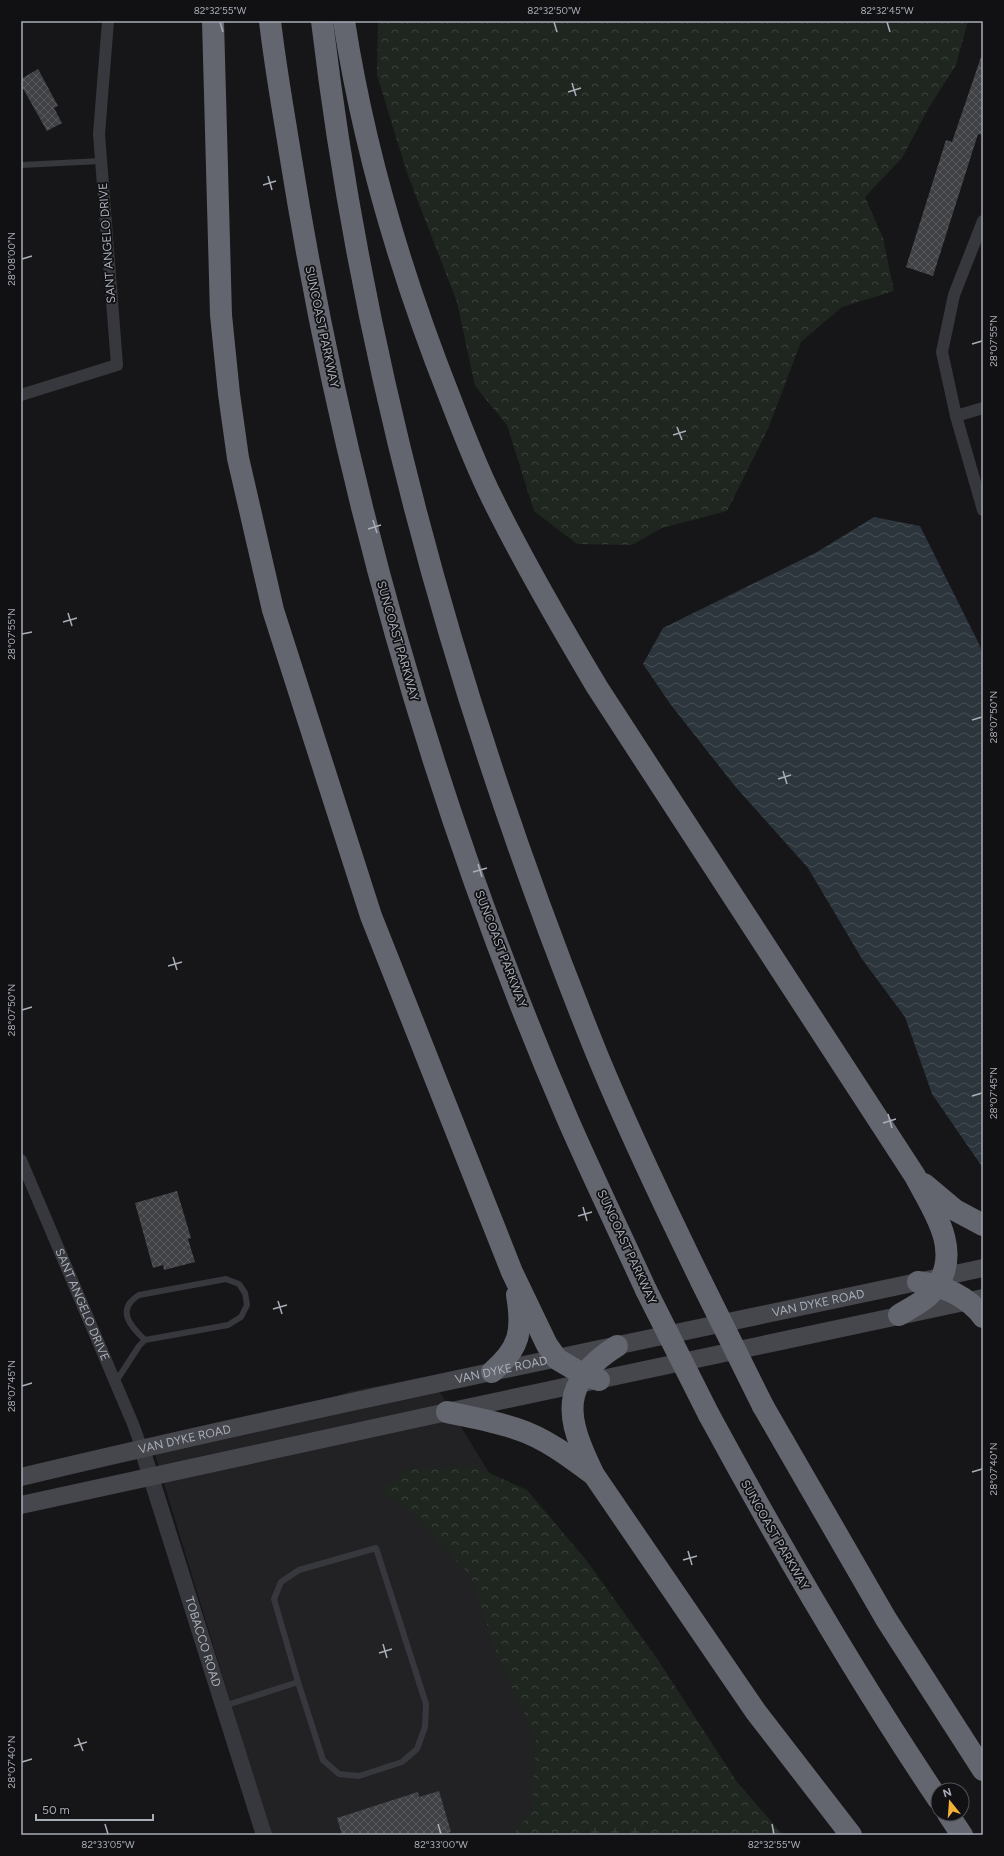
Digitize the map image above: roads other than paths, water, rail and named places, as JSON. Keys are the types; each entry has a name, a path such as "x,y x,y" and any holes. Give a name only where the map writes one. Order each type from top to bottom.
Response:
{"highway":[{"path":"213,21 222,315 230,401 238,458 251,521 273,610 371,916 512,1272 547,1345 557,1359 587,1380"},
{"name":"SUNCOAST PARKWAY","path":"270,21 296,191 316,305 373,551 406,671 437,770 477,885 522,1005 567,1118 646,1290 709,1415 762,1514 827,1624 930,1787"},
{"path":"322,21 330,88 379,359 417,513 455,651 498,789 544,919 597,1054 648,1171 700,1281 763,1406 886,1619 983,1770"},
{"path":"344,21 362,111 378,177 414,303 463,430 491,496 550,608 597,687 915,1176 942,1226 947,1251 922,1300 899,1315"},
{"path":"915,1176 955,1210 983,1225"},
{"path":"492,1372 511,1353 520,1333 520,1313 512,1272"},
{"path":"932,1281 975,1299 983,1318"},
{"path":"617,1346 603,1355 573,1398 571,1412 573,1426 581,1448 594,1475 756,1712 852,1835"},
{"path":"447,1412 522,1431 552,1447 594,1475"},
{"path":"953,1822 962,1835"}],"main road":[{"name":"VAN DYKE ROAD","path":"21,1478 142,1449 492,1372 932,1281 983,1268"},
{"path":"21,1505 587,1380 975,1299"}],"street":[{"name":"SANT ANGELO DRIVE","path":"21,395 117,365 99,134 108,21"},
{"path":"983,221 954,295 942,352 956,416 983,510"},
{"path":"956,416 983,408"},
{"name":"SANT ANGELO DRIVE","path":"21,1160 142,1449"},
{"name":"TOBACCO ROAD","path":"142,1449 264,1835"}],"lane":[{"path":"21,165 101,161"},
{"path":"115,1383 139,1346 145,1340 228,1325 241,1318 247,1305 245,1293 239,1284 226,1279 139,1295 130,1300 126,1310 130,1326 145,1340"},
{"path":"376,1548 426,1704 425,1728 417,1748 402,1762 359,1776 339,1774 323,1760 298,1682 274,1599 281,1582 299,1570 376,1548"},
{"path":"224,1706 298,1682"}],"water":[{"path":"874,517 920,526 980,646 983,659 983,1168 932,1094 905,1017 862,959 808,868 734,785 671,705 643,664 663,628 817,552"}]}
